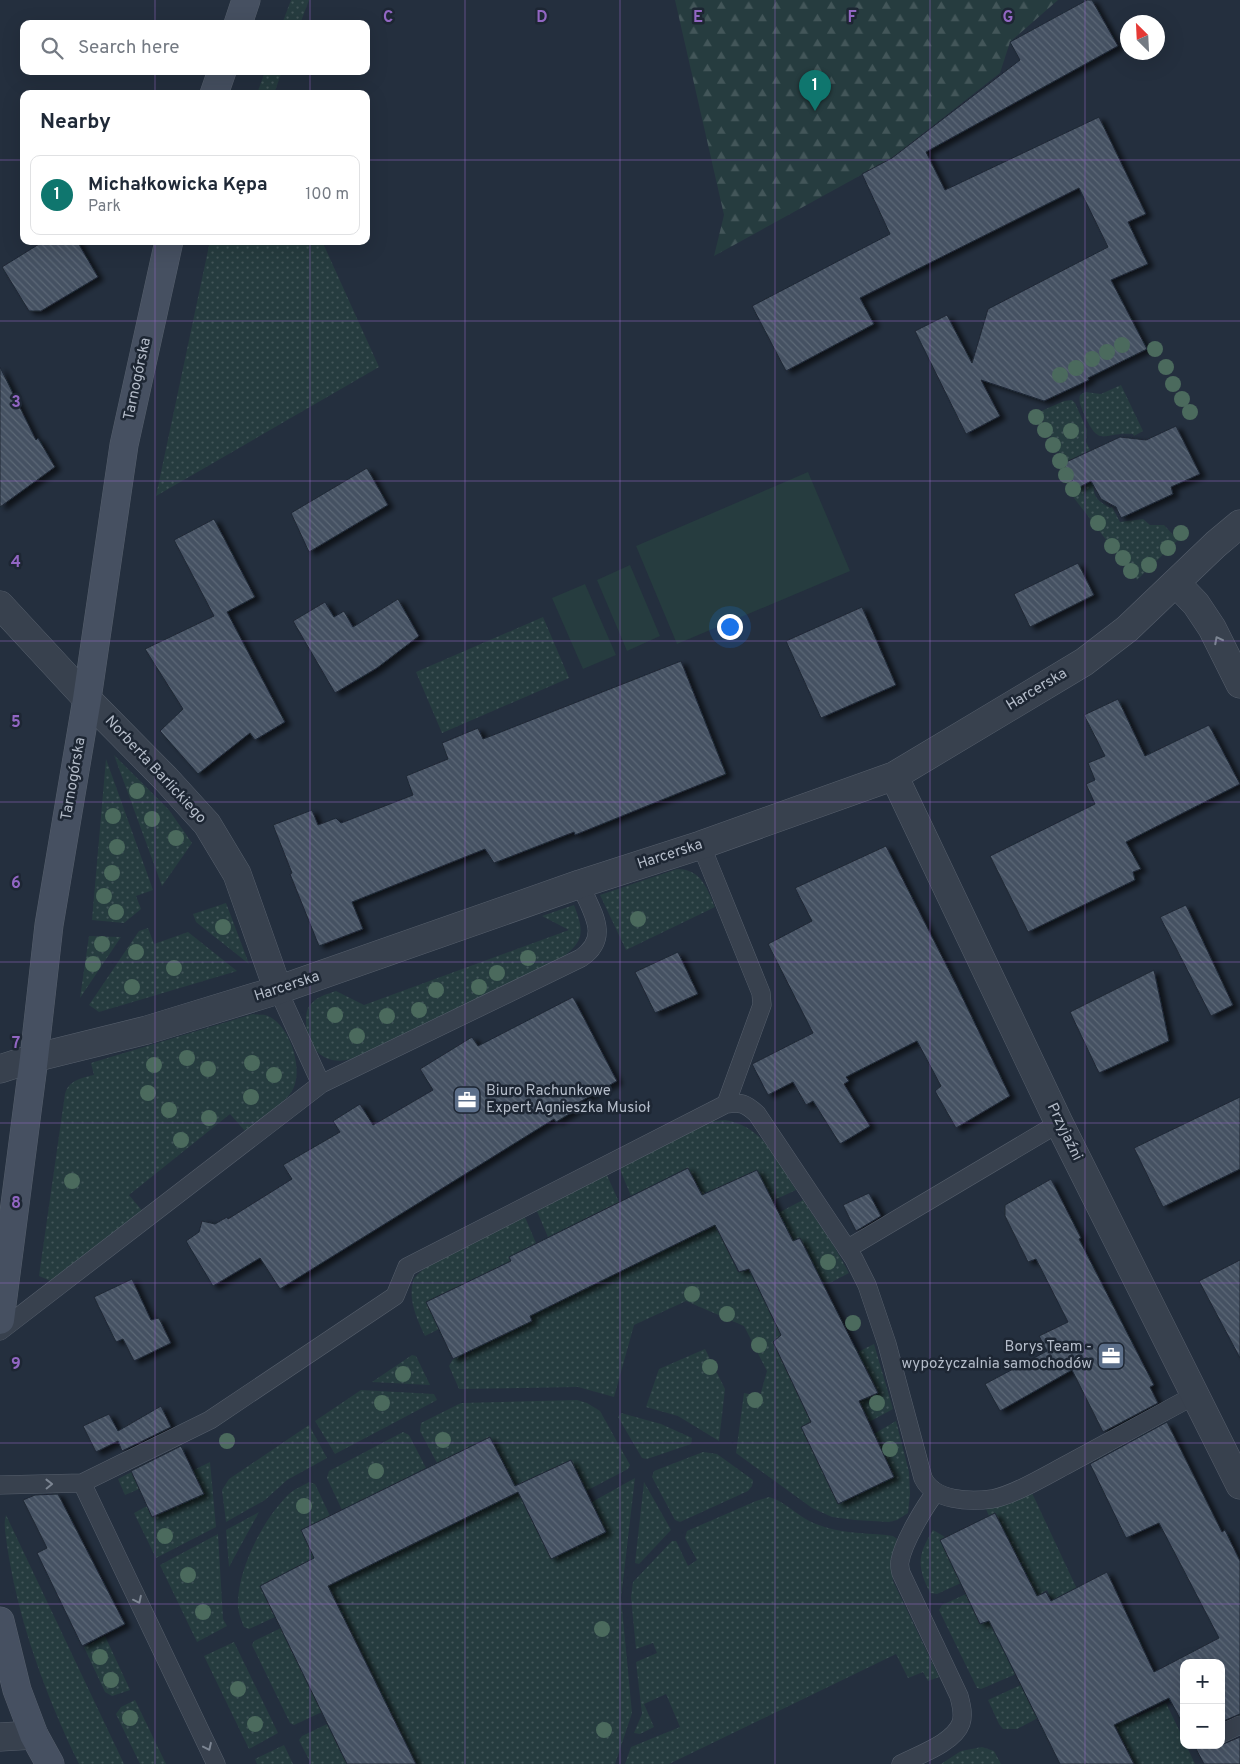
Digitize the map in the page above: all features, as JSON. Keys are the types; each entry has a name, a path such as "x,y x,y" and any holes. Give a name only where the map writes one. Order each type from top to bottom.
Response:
{"street":[{"path":"239,20 246,0"},
{"path":"215,90 221,75"},
{"name":"Tarnogórska","path":"0,1320 49,925 87,699 124,445 168,245"},
{"name":"Harcerska","path":"0,1069 34,1058 147,1030 278,990 580,884 701,845 894,776 1084,662 1127,629 1216,544 1240,524"},
{"path":"1176,583 1196,604 1212,628 1240,684"},
{"name":"Norberta Barlickiego","path":"0,605 87,699 166,779 209,828 237,874 278,990"},
{"name":"Przyjaźni","path":"894,776 1059,1123 1240,1485"},
{"path":"0,1621 17,1690 34,1735 50,1764"},
{"path":"0,1737 34,1735"}],"lane":[{"path":"701,845 761,993 762,1005 726,1104"},
{"path":"0,1331 321,1084 581,958 596,943 598,932 580,884"},
{"path":"278,990 321,1084"},
{"path":"0,1485 82,1483 210,1420 395,1296 407,1267 726,1104 739,1102 749,1106 757,1114 847,1249 867,1285 887,1344 924,1478 926,1484 936,1492 947,1497 966,1499 993,1498 1026,1486 1195,1395"},
{"path":"847,1249 1059,1123"},
{"path":"82,1483 216,1764"},
{"path":"900,1764 942,1743 954,1734 961,1723 963,1710 960,1696 901,1573 900,1562 904,1548 925,1506 936,1492"},
{"path":"1225,1732 1240,1725"}],"green space":[{"path":"291,0 309,0 302,20 284,20"},
{"path":"675,0 1058,0 1010,42 1000,73 892,158 714,256 724,215"},
{"path":"264,75 281,75 275,90 258,90"},
{"path":"209,245 324,245 379,367 156,496"},
{"path":"1121,385 1143,431 1134,436 1133,434 1099,435 1089,425 1080,403 1080,395 1085,392 1101,394"},
{"path":"1072,400 1087,430 1086,442 1090,450 1064,463 1039,412 1064,401"},
{"path":"808,472 850,571 677,644 636,546"},
{"path":"1094,480 1094,494 1098,500 1110,508 1112,507 1120,522 1143,519 1150,525 1164,525 1178,540 1137,580 1074,498 1071,491"},
{"path":"630,565 660,636 627,651 597,580"},
{"path":"585,584 616,655 583,669 552,598"},
{"path":"543,617 569,678 442,733 416,672"},
{"path":"114,755 169,810 192,843 162,886"},
{"path":"106,759 153,890 136,896 141,909 124,923 92,920"},
{"path":"677,869 692,872 702,881 715,907 626,950 600,895"},
{"path":"226,903 249,964 196,922 193,914"},
{"path":"574,905 581,928 579,939 576,945 563,957 354,1058 335,1060 327,1058 314,1048 307,1031 307,1011 310,1005 320,997 336,991 364,1005 569,930 542,916"},
{"path":"148,928 154,944 188,932 237,971 99,1012 89,1005 139,931"},
{"path":"89,936 121,937 80,998"},
{"path":"253,1014 266,1015 276,1021 289,1040 294,1051 297,1075 295,1085 290,1094 245,1131 230,1114 129,1195 144,1213 51,1281 39,1276 65,1094 69,1086 80,1079 94,1075 91,1063"},
{"path":"725,1120 749,1129 759,1137 775,1156 796,1190 772,1201 702,1195 687,1168 631,1196 619,1167 701,1126 713,1121"},
{"path":"606,1173 619,1202 548,1237 536,1209"},
{"path":"803,1200 834,1246 849,1273 824,1286 800,1238 793,1241 778,1213"},
{"path":"524,1215 536,1243 509,1257 535,1312 715,1225 738,1272 749,1269 781,1335 773,1342 811,1422 838,1504 894,1477 874,1434 896,1421 909,1472 910,1494 908,1513 897,1520 889,1522 832,1517 812,1508 736,1453 744,1393 760,1396 767,1371 744,1326 686,1301 634,1325 614,1397 578,1387 459,1389 449,1366 453,1359 532,1320 505,1264 426,1302 439,1329 425,1336 412,1302 413,1281 418,1274 445,1255"},
{"path":"874,1344 893,1409 869,1422 859,1402 878,1392 858,1352"},
{"path":"705,1349 725,1389 719,1441 678,1416 646,1407 659,1369"},
{"path":"412,1355 416,1356 430,1385 372,1382"},
{"path":"361,1390 434,1394 437,1400 335,1454 315,1421"},
{"path":"577,1400 587,1403 600,1411 630,1465 628,1469 586,1491 571,1460 515,1486 490,1437 437,1463 420,1431 421,1423 461,1403"},
{"path":"621,1413 661,1424 692,1438 691,1444 647,1459 642,1458 618,1417"},
{"path":"309,1425 327,1458 287,1480 265,1500 226,1522 222,1490 229,1479"},
{"path":"403,1432 409,1435 426,1468 342,1510 327,1478 329,1471"},
{"path":"181,1446 134,1476 139,1489 125,1495 118,1479"},
{"path":"703,1452 717,1454 753,1480 752,1486 748,1491 680,1522 675,1520 652,1477 654,1471"},
{"path":"210,1462 216,1527 156,1558 134,1513 147,1506 153,1517 204,1494 192,1471"},
{"path":"635,1478 621,1598 632,1713 615,1764 416,1764 328,1586 518,1492 551,1558 606,1532 592,1502"},
{"path":"309,1482 315,1484 330,1516 301,1530 314,1558 260,1586 275,1617 249,1629 244,1627 238,1608 239,1587 254,1543 280,1504 291,1492"},
{"path":"644,1482 671,1530 639,1564 635,1563"},
{"path":"1032,1493 1137,1717 1166,1703 1180,1732 1180,1749 1188,1749 1195,1764 1119,1764 1131,1757 1047,1590 1037,1596 995,1513 989,1516 986,1509"},
{"path":"769,1497 782,1502 804,1518 824,1527 893,1536 897,1539 891,1561 893,1581 939,1677 928,1681 923,1672 908,1678 896,1654 669,1764 625,1764 631,1747 680,1727 666,1694 644,1704 654,1727 640,1734 634,1733 642,1714 636,1662 657,1653 653,1643 636,1649 631,1597 633,1582 672,1541 676,1541 688,1566 697,1560 685,1538 687,1531"},
{"path":"259,1512 229,1567 226,1530"},
{"path":"6,1515 124,1764 79,1764 55,1712 26,1630 18,1602 7,1545"},
{"path":"933,1530 945,1537 941,1540 961,1583 937,1594 930,1593 921,1568 924,1547"},
{"path":"218,1534 223,1619 227,1626 197,1642 160,1565"},
{"path":"966,1594 980,1624 989,1621 1016,1674 981,1689 977,1688 939,1610 942,1605"},
{"path":"281,1628 322,1712 294,1725 290,1723 252,1645 254,1641"},
{"path":"105,1636 130,1690 112,1696 105,1692 84,1647"},
{"path":"234,1642 278,1733 249,1749 204,1656"},
{"path":"1021,1685 1038,1718 1017,1729 1003,1729 988,1700"},
{"path":"135,1700 166,1764 140,1764 116,1714 121,1707"},
{"path":"327,1724 347,1764 311,1764 299,1740 302,1736"},
{"path":"284,1745 293,1764 257,1764 255,1759"},
{"path":"982,1747 994,1751 1001,1764 941,1764 961,1751"}],"building":[{"path":"1087,0 1092,0 1118,46 926,152 945,190 1099,117 1146,214 1128,222 1148,264 1111,280 1147,349 1088,378 1089,380 1044,401 981,380 1000,416 966,434 915,331 947,315 972,363 988,309 1108,247 1079,188 860,298 874,324 786,371 752,306 890,234 862,174 892,158 1020,60 1010,42"},
{"path":"38,245 79,245 98,277 41,311 29,311 2,267"},
{"path":"0,367 36,440 38,438 55,467 0,507"},
{"path":"1176,426 1200,474 1171,487 1173,494 1121,518 1116,507 1101,499 1091,481 1076,489 1064,463 1120,437 1146,440"},
{"path":"367,468 388,505 309,552 291,513"},
{"path":"214,519 255,597 227,612 285,722 255,740 250,733 198,774 160,731 183,709 145,649 214,616 174,540"},
{"path":"1078,563 1094,595 1030,627 1014,594"},
{"path":"398,599 419,636 377,668 335,693 293,621 325,602 334,617 344,611 353,627"},
{"path":"862,607 896,685 821,718 786,641"},
{"path":"681,661 726,774 575,835 574,832 494,863 485,849 352,902 363,929 319,946 290,874 292,873 273,825 312,810 318,825 336,818 341,823 413,795 406,776 448,759 442,743 478,728 483,739"},
{"path":"1118,699 1145,756 1209,725 1240,784 1126,842 1141,869 1133,872 1135,880 1028,932 990,856 1095,804 1086,784 1095,780 1088,763 1105,756 1084,715"},
{"path":"886,846 1010,1096 956,1128 935,1091 941,1086 917,1041 846,1077 849,1081 844,1084 870,1126 840,1144 813,1101 806,1105 793,1082 768,1095 752,1064 813,1033 768,944 812,921 795,888"},
{"path":"1186,905 1233,1005 1211,1016 1160,917"},
{"path":"678,952 698,994 655,1013 635,972"},
{"path":"1154,970 1169,1041 1099,1073 1070,1012"},
{"path":"573,997 617,1081 576,1104 579,1108 556,1122 554,1119 280,1289 260,1258 213,1286 186,1241 199,1232 202,1221 215,1224 227,1217 228,1219 292,1179 283,1165 340,1132 333,1121 360,1104 373,1125 433,1090 420,1069 472,1037 478,1046"},
{"path":"1240,1097 1240,1169 1163,1207 1134,1148"},
{"path":"688,1168 702,1195 757,1170 793,1241 800,1238 878,1393 859,1401 894,1477 838,1504 801,1427 811,1422 773,1342 781,1335 749,1269 739,1272 715,1225 530,1316 532,1321 453,1359 426,1302 511,1261 509,1257"},
{"path":"1051,1179 1081,1238 1079,1239 1154,1385 1150,1387 1158,1403 1103,1432 1072,1370 1000,1411 985,1384 1047,1351 1039,1336 1068,1322 1036,1259 1028,1262 1005,1216 1005,1205"},
{"path":"869,1193 881,1216 856,1231 843,1205"},
{"path":"1240,1260 1240,1358 1199,1281"},
{"path":"132,1279 151,1320 159,1318 171,1343 134,1361 123,1339 116,1342 94,1297"},
{"path":"161,1406 171,1427 122,1451 118,1441 96,1452 83,1426 109,1414 118,1431"},
{"path":"1167,1422 1222,1532 1225,1530 1240,1561 1240,1714 1225,1720 1225,1659 1180,1659 1180,1719 1169,1698 1114,1725 1134,1764 1060,1764 989,1621 980,1624 940,1540 995,1513 1037,1596 1046,1592 1051,1601 1107,1572 1154,1672 1219,1638 1159,1523 1126,1538 1090,1464"},
{"path":"490,1437 515,1486 571,1460 606,1532 551,1559 518,1492 328,1586 416,1764 347,1764 260,1586 314,1558 301,1530"},
{"path":"181,1446 204,1494 152,1517 131,1471"},
{"path":"58,1494 125,1624 82,1646 37,1553 47,1548 23,1500 35,1495"},
{"path":"1240,1737 1240,1764 1204,1764 1196,1749 1225,1749 1225,1743"}],"place":[{"name":"Michałkowicka Kępa","path":"815,111"},
{"name":"Biuro Rachunkowe Expert Agnieszka Musioł","path":"467,1100"},
{"name":"Borys Team - wypożyczalnia samochodów","path":"1111,1356"}]}
